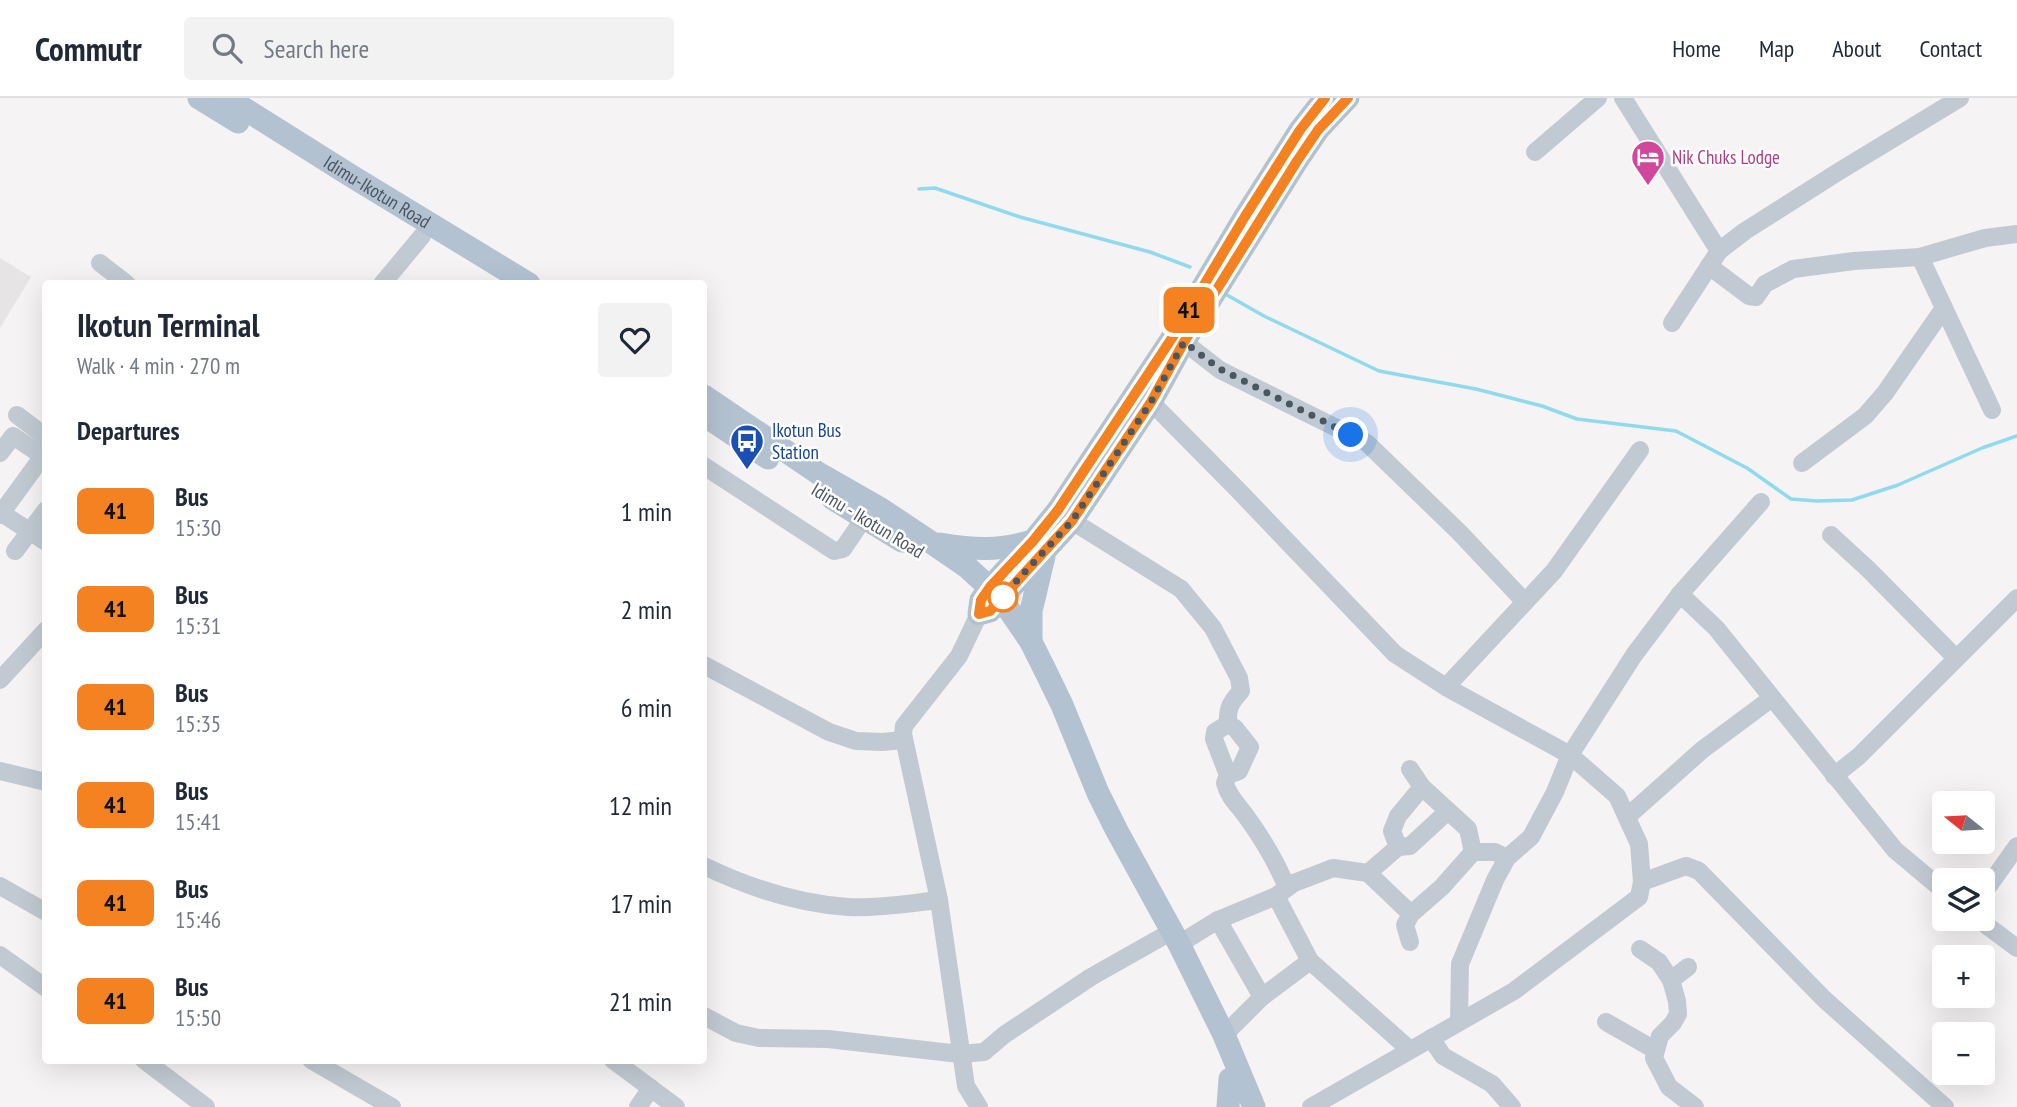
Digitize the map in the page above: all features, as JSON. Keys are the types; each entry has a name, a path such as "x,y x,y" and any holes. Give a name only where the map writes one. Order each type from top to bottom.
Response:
{"main road":[{"path":"199,98 391,208 422,236 493,280"},
{"name":"Idimu-Ikotun Road","path":"227,98 391,208 522,280"},
{"path":"1031,642 1031,611 1039,546 1058,510 1166,347 1300,130 1325,98"},
{"path":"988,602 1039,546 1072,521 1151,402 1184,342 1297,161 1318,130 1348,98"},
{"path":"707,398 818,473 881,509 967,567 1034,676 1086,801 1224,1035 1250,1106"},
{"name":"Idimu - Ikotun Road","path":"707,417 790,473 953,572 988,602"},
{"path":"932,543 973,550 1039,546"},
{"path":"988,602 1031,642 1062,705 1102,803 1169,941 1230,1079 1250,1106"},
{"path":"1227,1107 1230,1079"}],"street":[{"path":"1535,152 1598,98"},
{"path":"1622,98 1714,258 1749,296 1756,297 1765,284 1793,269 1854,261 1920,257 1985,238 2017,234"},
{"path":"1672,323 1714,258 1745,231 1960,98"},
{"path":"385,280 422,236"},
{"path":"1920,257 1992,410"},
{"path":"100,263 122,280"},
{"path":"1802,463 1865,416 1885,393 1944,308"},
{"path":"1184,342 1220,369 1367,443 1460,533 1525,602"},
{"path":"1151,402 1395,653 1446,687 1570,755 1617,796 1639,844 1642,882 1639,897 1514,991 1311,1107"},
{"path":"17,415 42,434"},
{"path":"0,453 13,436 42,456"},
{"path":"1446,687 1554,571 1640,450"},
{"path":"42,460 0,514 42,540"},
{"path":"707,468 834,551 843,549 864,518"},
{"path":"1459,1021 1460,964 1494,880 1507,858 1531,837 1555,792 1570,755 1634,655 1680,594 1761,502"},
{"path":"15,551 42,516"},
{"path":"1072,521 1181,589 1198,608 1213,628 1238,678 1241,691 1230,703 1228,724"},
{"path":"1831,535 1956,658"},
{"path":"1680,594 1716,628 1895,850 1932,881"},
{"path":"1834,776 1859,756 2017,598"},
{"path":"979,1107 966,1086 939,900 904,740 904,726 959,656 988,602"},
{"path":"0,680 42,634"},
{"path":"707,666 829,732 856,741 882,743 904,740"},
{"path":"1628,816 1702,750 1772,698"},
{"path":"1228,724 1215,732 1214,739 1228,775"},
{"path":"1228,724 1235,728 1250,747 1239,771 1228,775 1224,783 1273,858 1282,892 1310,961 1409,1049"},
{"path":"1410,769 1422,787 1468,829 1473,852"},
{"path":"0,771 42,781"},
{"path":"1398,847 1392,831 1398,816 1422,787"},
{"path":"1368,873 1398,847 1410,846 1448,811"},
{"path":"1995,877 2017,846"},
{"path":"1410,942 1405,925 1411,914 1442,887 1473,852 1495,852 1507,858"},
{"path":"1642,882 1686,866 1699,870 1824,999 1945,1107"},
{"path":"707,867 734,880 782,896 832,906 850,908 939,900"},
{"path":"707,1018 736,1033 759,1038 828,1039 960,1054 984,1052 1004,1035 1091,977 1333,867 1368,873 1411,914"},
{"path":"0,886 42,910"},
{"path":"1218,920 1262,997"},
{"path":"1994,931 2017,948"},
{"path":"1640,949 1659,962 1671,980 1677,1001 1678,1014 1660,1036 1654,1058 1669,1087 1695,1107"},
{"path":"0,955 42,985"},
{"path":"1224,1035 1262,997 1310,961"},
{"path":"1671,980 1688,967"},
{"path":"1606,1021 1655,1050"},
{"path":"1431,1038 1443,1056 1492,1084 1512,1107"},
{"path":"149,1064 206,1107"},
{"path":"618,1064 676,1107"},
{"path":"336,1066 392,1107"},
{"path":"638,1107 651,1088"}],"shaded area":[{"path":"0,258 31,277 0,328"}],"waterway":[{"path":"919,189 935,188 1020,217 1150,252 1190,267"},
{"path":"1227,295 1264,316 1379,371 1476,389 1542,406 1577,419 1676,431 1747,468 1791,499 1852,500 1898,485 1982,448 2017,436"}],"bus line":[{"name":"41","path":"1325,98 1300,130 1174,335 1058,510 990,587 981,600 979,614 990,611 1072,521 1151,402 1184,342 1297,161 1318,130 1348,98"}],"place":[{"name":"Nik Chuks Lodge","path":"1648,187"},
{"name":"Ikotun Bus Station","path":"747,471"}],"route":[{"path":"1003,597 1001,598 1072,521 1151,402 1184,342 1220,369 1351,435"}]}
